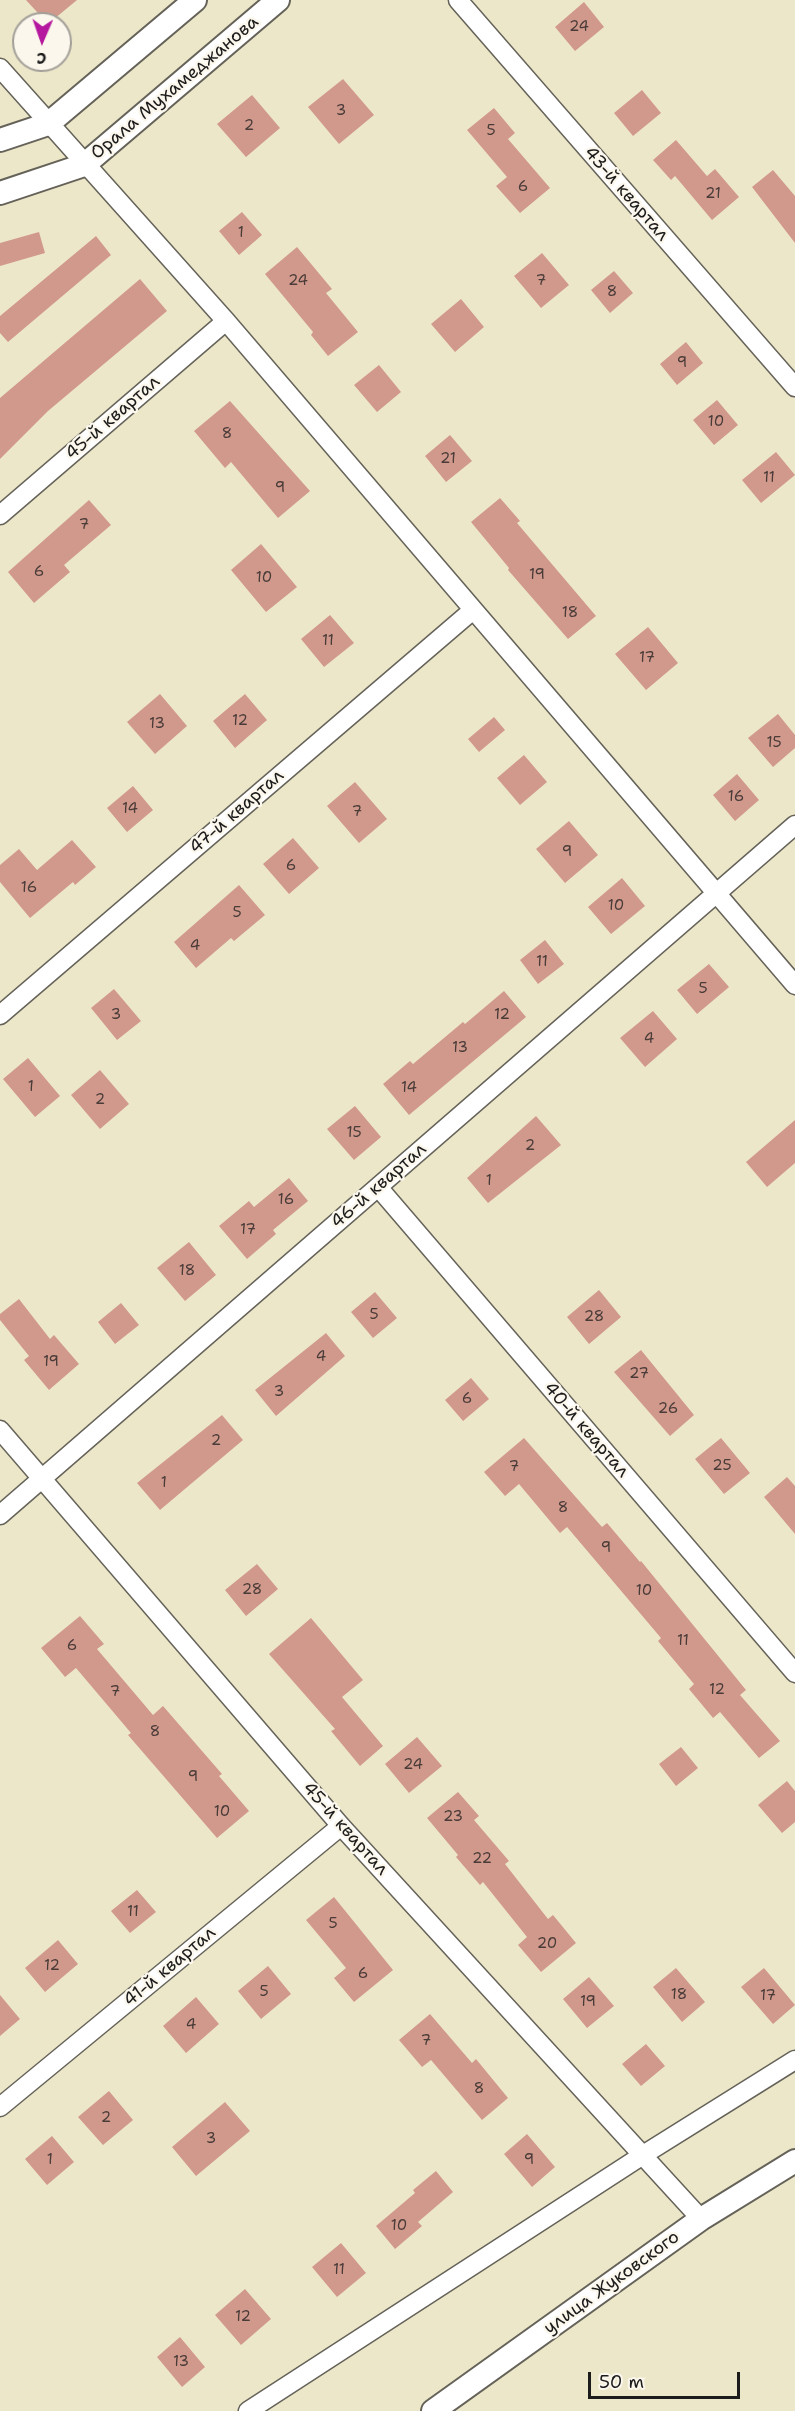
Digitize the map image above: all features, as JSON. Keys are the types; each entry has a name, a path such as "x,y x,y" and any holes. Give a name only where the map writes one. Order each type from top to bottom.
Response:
{"street":[{"path":"0,140 48,124 195,0"},
{"name":"Орала Мухамеджанова","path":"0,193 84,165 278,0"},
{"name":"43-й квартал","path":"458,0 795,387"},
{"path":"0,68 84,165 226,321 795,985"},
{"name":"45-й квартал","path":"0,515 226,321"},
{"name":"47-й квартал","path":"0,1015 473,609"},
{"name":"46-й квартал","path":"0,1515 795,825"},
{"name":"40-й квартал","path":"378,1187 795,1673"},
{"name":"45-й квартал","path":"0,1430 341,1826 701,2219"},
{"name":"41-й квартал","path":"0,2108 341,1826"},
{"path":"248,2411 642,2155 795,2061"},
{"name":"улица Жуковского","path":"433,2411 701,2219 795,2160"}],"building":[{"path":"26,0 77,0 62,12 37,12"},
{"path":"584,2 604,27 575,51 555,27"},
{"path":"343,79 374,115 339,144 308,107"},
{"path":"642,90 661,113 633,136 614,113"},
{"path":"252,95 280,128 246,157 217,124"},
{"path":"494,108 515,133 508,139 550,188 520,213 496,186 507,177 467,130"},
{"path":"676,140 707,176 715,169 739,197 712,220 675,176 671,180 653,160"},
{"path":"773,170 795,196 795,243 752,187"},
{"path":"242,212 262,235 239,255 219,231"},
{"path":"39,232 45,253 0,266 0,243"},
{"path":"96,236 111,255 8,342 0,333 0,316"},
{"path":"297,247 332,289 326,293 358,332 328,356 311,335 313,332 265,274"},
{"path":"542,253 569,285 541,308 514,276"},
{"path":"614,271 633,293 610,313 591,290"},
{"path":"140,279 167,311 48,411 0,459 0,398"},
{"path":"461,299 484,327 455,352 431,324"},
{"path":"686,342 703,363 677,385 660,364"},
{"path":"379,365 401,392 377,412 354,385"},
{"path":"717,400 738,425 714,445 693,420"},
{"path":"230,401 310,491 278,518 231,462 225,468 194,431"},
{"path":"450,435 472,461 446,482 425,456"},
{"path":"776,452 795,475 761,503 742,480"},
{"path":"500,498 520,521 517,523 596,616 568,639 508,570 509,568 471,522"},
{"path":"89,500 111,525 64,565 70,572 34,603 8,572"},
{"path":"261,544 297,587 266,612 231,570"},
{"path":"330,615 354,643 324,667 301,639"},
{"path":"648,627 678,663 646,690 615,654"},
{"path":"160,694 187,726 155,754 127,722"},
{"path":"245,694 267,720 235,748 213,721"},
{"path":"778,714 795,735 795,748 773,767 748,738"},
{"path":"494,717 505,730 479,752 468,739"},
{"path":"524,755 547,782 520,805 497,778"},
{"path":"737,774 759,800 735,821 713,795"},
{"path":"355,782 387,819 359,843 327,806"},
{"path":"133,786 153,810 127,832 107,808"},
{"path":"569,821 598,855 565,883 536,849"},
{"path":"293,838 319,868 289,894 263,864"},
{"path":"72,840 96,867 75,885 73,882 30,918 0,882 0,865 19,849 37,870"},
{"path":"622,878 645,906 611,934 588,907"},
{"path":"239,885 265,915 234,941 231,938 196,968 174,942"},
{"path":"545,940 564,964 538,984 520,960"},
{"path":"709,964 729,987 697,1014 677,990"},
{"path":"114,989 141,1021 117,1040 91,1008"},
{"path":"504,991 526,1017 409,1115 383,1084 410,1061 413,1064"},
{"path":"653,1011 677,1039 645,1067 620,1038"},
{"path":"28,1058 60,1096 35,1117 3,1079"},
{"path":"100,1070 129,1104 100,1129 71,1095"},
{"path":"355,1106 381,1137 354,1160 327,1129"},
{"path":"536,1116 561,1145 488,1203 467,1178"},
{"path":"795,1120 795,1163 767,1187 746,1162"},
{"path":"289,1178 308,1201 273,1230 276,1234 247,1259 219,1226 249,1201 254,1207"},
{"path":"189,1242 216,1275 185,1301 157,1268"},
{"path":"599,1290 621,1317 589,1344 567,1317"},
{"path":"375,1292 397,1318 373,1338 351,1312"},
{"path":"19,1299 50,1339 54,1335 79,1364 49,1390 24,1360 29,1356 0,1320 0,1314"},
{"path":"121,1303 139,1325 115,1344 98,1322"},
{"path":"326,1333 345,1356 276,1416 255,1390"},
{"path":"641,1350 694,1415 670,1436 614,1372"},
{"path":"471,1378 489,1399 463,1421 445,1400"},
{"path":"222,1415 243,1440 160,1510 137,1483"},
{"path":"524,1438 602,1527 607,1523 641,1561 746,1690 740,1695 780,1741 759,1758 720,1712 713,1718 689,1689 694,1684 658,1641 661,1638 567,1527 560,1533 519,1484 505,1496 484,1472"},
{"path":"721,1438 750,1473 724,1494 695,1459"},
{"path":"787,1477 795,1486 795,1534 764,1497"},
{"path":"257,1564 278,1589 246,1616 225,1590"},
{"path":"80,1616 104,1644 97,1649 153,1715 163,1706 222,1774 219,1776 249,1811 217,1838 128,1735 131,1733 76,1668 65,1677 41,1648"},
{"path":"311,1618 363,1680 342,1697 383,1746 360,1766 331,1731 335,1729 269,1654"},
{"path":"417,1737 442,1766 409,1793 385,1764"},
{"path":"681,1747 698,1768 676,1786 659,1764"},
{"path":"787,1781 795,1791 795,1822 782,1833 758,1805"},
{"path":"458,1792 479,1816 474,1820 509,1861 505,1864 548,1919 553,1915 576,1943 541,1972 518,1945 527,1937 483,1882 480,1885 456,1857 458,1855 427,1818"},
{"path":"137,1890 156,1912 130,1933 111,1911"},
{"path":"334,1897 393,1970 354,2002 334,1978 346,1968 306,1920"},
{"path":"58,1940 78,1964 45,1992 25,1968"},
{"path":"268,1966 291,1994 261,2019 238,1991"},
{"path":"676,1968 705,2002 682,2022 653,1987"},
{"path":"764,1968 795,2005 773,2024 741,1987"},
{"path":"589,1977 614,2006 587,2028 563,1999"},
{"path":"0,1995 20,2019 0,2036"},
{"path":"196,1997 219,2024 186,2053 163,2026"},
{"path":"430,2014 472,2063 476,2059 508,2098 482,2120 431,2060 422,2067 399,2040"},
{"path":"646,2044 665,2066 641,2086 622,2064"},
{"path":"109,2091 133,2120 103,2145 78,2117"},
{"path":"225,2102 250,2131 196,2176 172,2147"},
{"path":"527,2134 555,2167 532,2187 504,2154"},
{"path":"52,2136 74,2162 47,2185 25,2159"},
{"path":"436,2171 453,2192 418,2222 422,2226 395,2249 376,2226 415,2193 413,2190"},
{"path":"341,2243 366,2273 337,2297 312,2267"},
{"path":"245,2289 271,2319 241,2345 215,2315"},
{"path":"180,2337 205,2367 182,2387 157,2357"}]}
